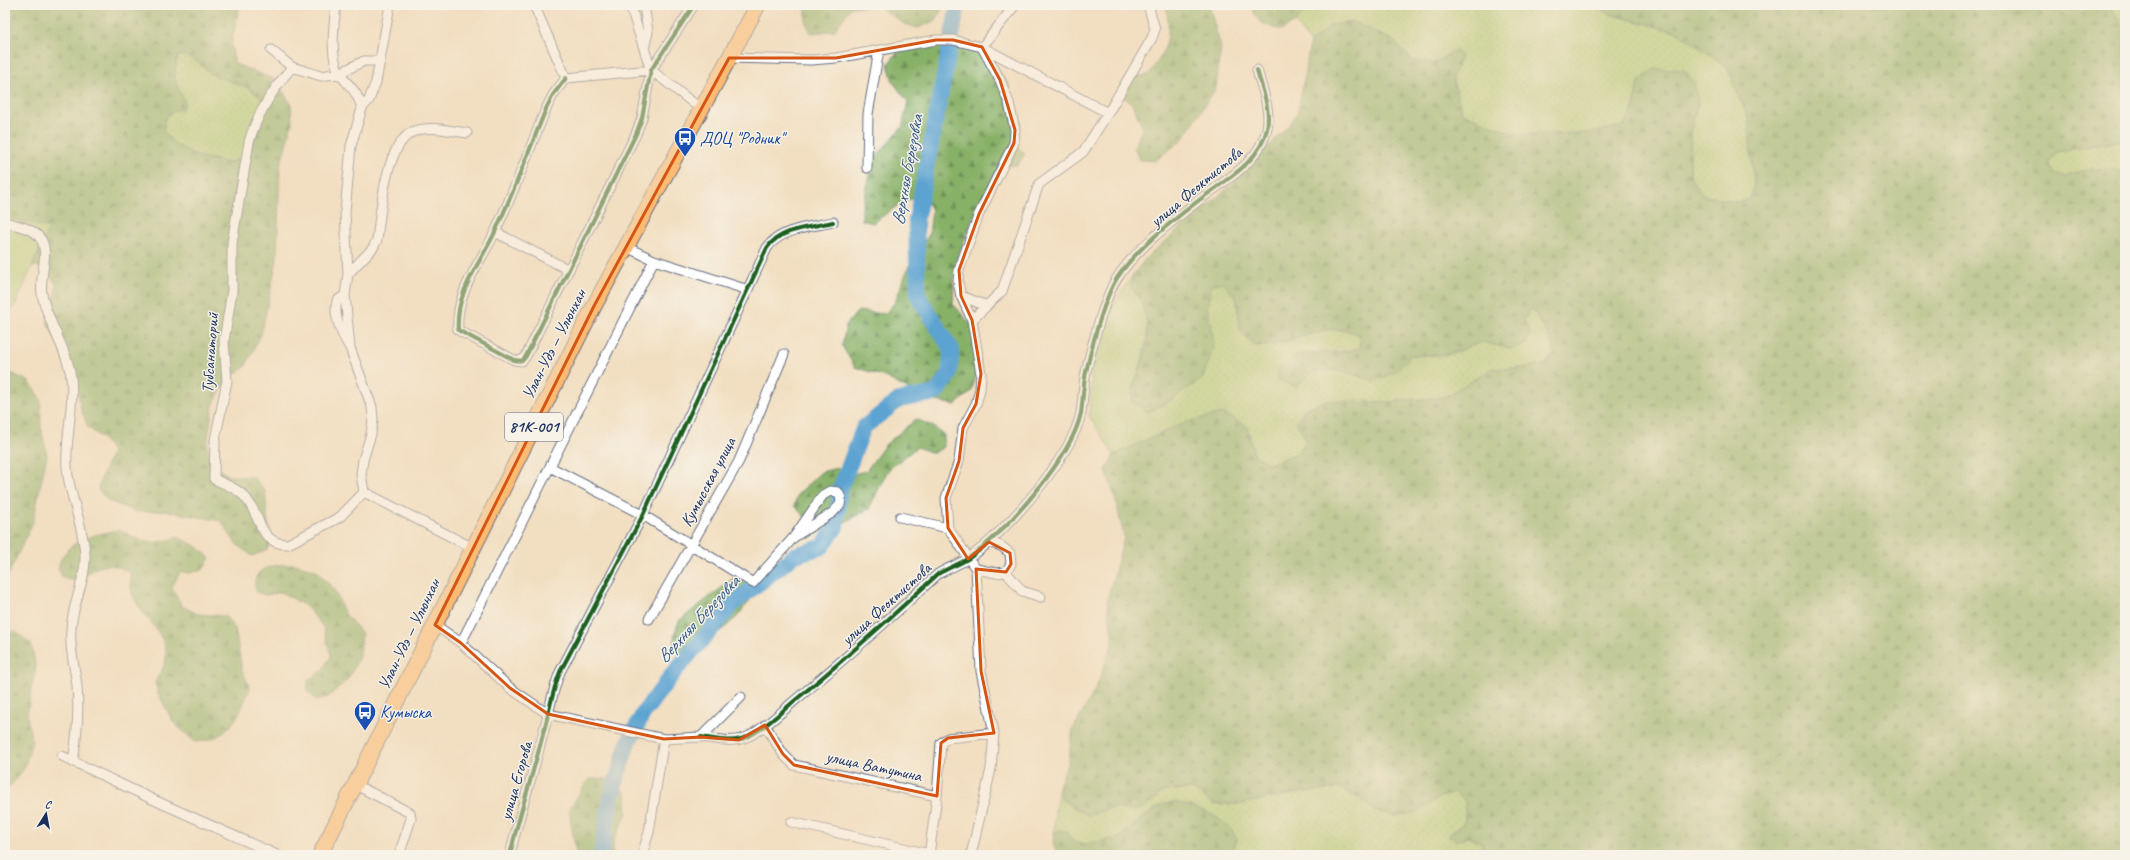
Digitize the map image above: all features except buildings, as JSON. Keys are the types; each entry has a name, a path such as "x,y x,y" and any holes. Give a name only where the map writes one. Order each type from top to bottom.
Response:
{"main road":[{"name":"Улан-Удэ — Улюнхан","path":"320,855 594,306 729,58 755,6"}],"street":[{"path":"336,5 334,50 336,63 340,73 354,88 362,108"},
{"path":"390,5 380,60 372,92 362,108 351,146 345,201 348,274 345,295 350,348 372,407 373,420 371,434 362,467 364,492 473,548"},
{"path":"630,5 651,70 701,109"},
{"path":"644,5 648,32 644,50"},
{"path":"651,70 566,78 553,95 495,232 466,286 457,314 458,330 514,360 522,361 526,356 636,134 642,118 651,70 694,5"},
{"path":"982,47 1015,5"},
{"path":"972,320 998,296 1005,284 1039,184 1083,152 1152,38 1154,29 1153,19 1148,5"},
{"path":"536,6 566,78"},
{"path":"729,58 811,60 836,58 936,40 960,42 982,47 1108,113"},
{"path":"971,855 991,769 994,733 981,671 976,569 948,528 946,498 959,460 963,428 976,404 982,374 972,320 961,296 958,282 959,270 975,222 1014,143 1015,137 1015,130 1009,103 1000,80 982,47"},
{"path":"271,50 292,67 321,76 340,73 364,61 380,60"},
{"path":"867,168 868,114 879,50"},
{"name":"Тубсанаторий","path":"292,67 269,97 252,130 249,142 232,243 232,291 224,341 227,381 215,440 214,479 236,489 244,496 266,536 272,542 280,544 288,544 340,517 364,492"},
{"name":"улица Феоктистова","path":"435,625 461,643 510,688 548,714 664,739 701,737 726,741 739,740 749,736 765,725 837,666 938,574 951,565 968,559 989,542 1035,493 1070,442 1077,428 1086,372 1104,308 1117,279 1141,250 1197,201 1246,164 1260,148 1267,128 1268,107 1257,70"},
{"path":"348,274 373,248 377,240 386,178 401,141 408,134 418,130 467,133"},
{"path":"5,222 34,232 42,242 44,248 41,279 42,295 63,349 71,381 67,468 85,555 83,579 74,608 70,630 78,700 76,741 73,762"},
{"name":"улица Егорова","path":"510,855 519,815 560,672 644,515 772,240 781,235 833,222"},
{"path":"495,232 568,270"},
{"path":"626,247 654,260 748,290"},
{"path":"461,643 654,260"},
{"path":"961,296 987,306"},
{"name":"Кумысская улица","path":"649,620 739,461 784,354"},
{"path":"550,467 644,515 753,583 794,538 824,495 830,491 838,492 841,498 840,505 832,513 794,538"},
{"path":"900,517 948,528"},
{"path":"989,542 1000,546 1010,553 1011,564 1006,572"},
{"path":"976,569 996,573 1006,572"},
{"path":"1006,572 1022,591 1041,597"},
{"path":"701,737 741,697"},
{"name":"улица Ватутина","path":"765,725 783,754 794,765 937,796 929,855"},
{"path":"937,796 941,743 948,738 994,733"},
{"path":"642,855 649,832 664,739"},
{"path":"62,756 277,855"},
{"path":"356,784 410,813 411,819 400,855"},
{"path":"791,822 929,855"}],"highlighted area":[{"path":"936,40 953,40 982,47 1000,80 1015,130 1014,143 979,214 959,270 961,296 972,320 981,374 976,404 963,428 959,461 946,498 946,512 948,528 968,559 989,542 1010,553 1011,564 1006,572 976,569 981,671 994,733 948,738 941,743 937,796 794,765 783,754 765,725 739,740 701,737 664,739 548,714 510,688 461,643 435,625 594,306 729,58 836,58"}],"green space":[{"path":"5,5 240,5 231,45 235,64 276,80 291,104 292,123 280,167 277,260 261,335 245,367 227,379 213,405 207,446 211,464 229,476 254,477 265,491 268,523 272,539 267,550 252,556 236,544 221,521 166,511 137,512 108,501 98,489 112,451 105,441 88,427 81,409 74,372 47,323 57,286 46,269 35,266 5,280","holes":["185,55 197,61 211,74 249,88 261,97 265,111 259,130 246,156 229,163 197,156 172,142 163,131 165,118 175,110 182,110 185,102 177,85 175,75 178,56"]},
{"path":"806,5 944,5 936,20 918,28 904,24 880,7 851,7 834,31 811,33 805,21"},
{"path":"1166,5 1209,5 1221,47 1216,88 1182,140 1155,161 1139,160 1134,147 1143,128 1132,104 1118,92 1120,86 1125,80 1133,77 1148,75 1160,58 1164,50 1168,34"},
{"path":"1253,5 1311,5 1295,22 1282,30 1266,25 1258,20 1255,16"},
{"path":"1311,5 1590,5 1613,15 1678,32 1727,67 1748,118 1754,183 1750,200 1735,202 1702,195 1690,176 1690,132 1698,102 1639,81 1633,110 1624,126 1590,133 1514,134 1462,113 1452,77 1461,57 1435,63 1414,61 1392,40 1331,25 1310,43 1295,22"},
{"path":"1590,5 2109,5 2125,29 2125,140 2056,152 2049,163 2055,174 2064,177 2091,168 2122,172 2125,192 2126,213 2123,248 2125,261 2125,855 1480,855 1482,843 1467,837 1455,841 1448,836 1465,822 1465,801 1455,793 1440,797 1417,812 1395,816 1375,811 1362,800 1340,788 1291,794 1241,804 1214,804 1192,789 1163,791 1146,807 1130,811 1116,807 1087,815 1062,800 1059,786 1068,762 1073,729 1096,688 1113,642 1107,601 1124,537 1115,498 1106,470 1114,455 1183,423 1223,413 1247,426 1254,455 1270,464 1297,453 1307,441 1297,423 1304,409 1325,401 1387,402 1445,397 1491,369 1525,368 1546,364 1554,354 1552,342 1532,308 1524,319 1530,333 1526,344 1511,349 1482,342 1447,355 1411,355 1397,371 1374,381 1341,370 1314,371 1296,387 1278,380 1278,369 1298,354 1340,352 1359,348 1361,338 1352,332 1342,329 1331,329 1306,334 1268,345 1255,346 1241,331 1236,297 1222,282 1211,285 1207,306 1214,345 1203,378 1167,403 1148,412 1132,402 1132,395 1145,355 1147,340 1147,323 1143,308 1136,293 1131,287 1133,275 1147,257 1236,181 1291,123 1298,111 1310,43 1331,25 1353,22 1392,40 1414,61 1435,63 1455,50 1461,57 1452,77 1462,113 1514,134 1590,133 1624,126 1633,110 1639,81 1655,69 1684,70 1694,82 1698,102 1690,132 1690,176 1702,195 1735,202 1750,199 1754,183 1748,118 1727,67 1678,32 1613,15"},
{"path":"2109,5 2125,5 2125,29"},
{"path":"934,45 963,47 989,57 1009,84 1009,103 1021,122 1014,143 1025,154 1018,165 999,167 976,211 955,263 953,304 973,327 981,360 971,392 955,405 926,399 885,377 855,367 842,346 846,325 858,311 885,314 895,302 912,258 929,235 932,210 923,197 905,200 873,223 862,220 862,208 874,159 902,127 908,102 893,82 888,64 899,50"},
{"path":"186,55 197,61 212,74 248,88 261,97 265,110 259,130 246,156 229,163 197,156 172,142 163,131 165,117 185,102 177,85 175,69 178,56"},
{"path":"2125,140 2125,185 2122,172 2091,168 2064,177 2055,174 2049,163 2056,152"},
{"path":"5,217 49,228 14,308 5,312"},
{"path":"1133,275 1131,287 1140,299 1145,312 1147,324 1141,364 1132,390 1214,345 1207,306 1211,285 1222,282 1236,297 1241,331 1272,345 1329,329 1355,332 1361,338 1359,348 1340,352 1298,354 1314,371 1341,370 1374,381 1397,371 1411,355 1447,355 1482,342 1511,349 1526,344 1530,333 1524,319 1532,308 1552,342 1554,354 1546,364 1525,368 1491,369 1445,397 1387,402 1325,401 1304,409 1297,423 1307,441 1297,453 1269,464 1254,455 1247,426 1183,423 1114,455 1089,416 1092,372 1109,310"},
{"path":"5,370 30,382 41,400 41,427 47,455 33,522 5,582"},
{"path":"916,419 934,427 944,435 944,447 933,453 917,447 888,470 869,509 836,527 810,522 794,506 798,494 821,472 837,468 853,474 866,471 885,445"},
{"path":"120,530 148,542 161,542 178,537 198,547 210,558 203,570 190,573 180,572 172,587 182,606 198,614 225,616 235,628 242,670 250,688 237,717 224,732 216,737 195,742 174,723 158,694 155,682 165,663 166,653 164,643 154,626 136,602 131,591 130,572 115,566 103,566 92,571 79,581 63,578 58,569 61,559 66,551 73,545 91,536"},
{"path":"295,564 316,570 334,589 345,614 362,633 360,655 349,678 328,697 316,700 307,691 308,680 322,671 331,656 323,627 306,606 281,592 266,595 256,592 256,576 260,572 272,566"},
{"path":"739,574 754,576 758,590 736,618 689,657 676,652 674,635 679,621"},
{"path":"15,631 31,644 36,666 27,715 32,742 24,769 8,788 5,789 5,634"},
{"path":"589,779 613,779 626,794 627,814 614,840 613,855 576,855 569,809"},
{"path":"1059,786 1062,800 1087,815 1116,807 1130,811 1146,807 1163,791 1192,789 1214,804 1241,804 1291,794 1340,788 1362,800 1375,811 1417,812 1440,797 1455,793 1465,801 1465,822 1448,836 1455,841 1467,837 1482,843 1482,850 1480,855 1234,855 1232,852 1237,840 1174,802 1161,805 1137,822 1119,838 1086,844 1073,841 1058,830 1054,835 1055,810"},
{"path":"1174,802 1201,810 1219,819 1226,825 1237,840 1232,852 1234,855 1058,855 1055,849 1053,839 1058,830 1066,831 1073,841 1085,844 1119,838 1161,805"}],"waterway":[{"name":"Верхняя Березовка","path":"601,855 611,798 627,745 644,712 675,671 735,602 795,555 822,547 836,527 840,489 864,427 899,400 936,393 949,375 952,350 918,296 916,221 958,5"}],"cycle path":[{"path":"566,78 553,95 546,109 502,217 464,291 460,303 458,330 514,360 522,361 526,356 636,134 642,118 651,70 694,5"},
{"path":"701,737 737,740 749,736 762,728 852,652 938,574 969,558 984,546 1018,513 1035,493 1065,451 1075,431 1081,413 1088,361 1107,298 1117,278 1134,256 1154,236 1249,162 1263,141 1267,129 1268,114 1257,70"},
{"path":"510,855 560,672 643,515 767,248 772,242 787,233 806,227 833,222"}],"place":[{"name":"ДОЦ \"Родник\"","path":"685,158"},
{"name":"Кумыска","path":"365,732"}]}
